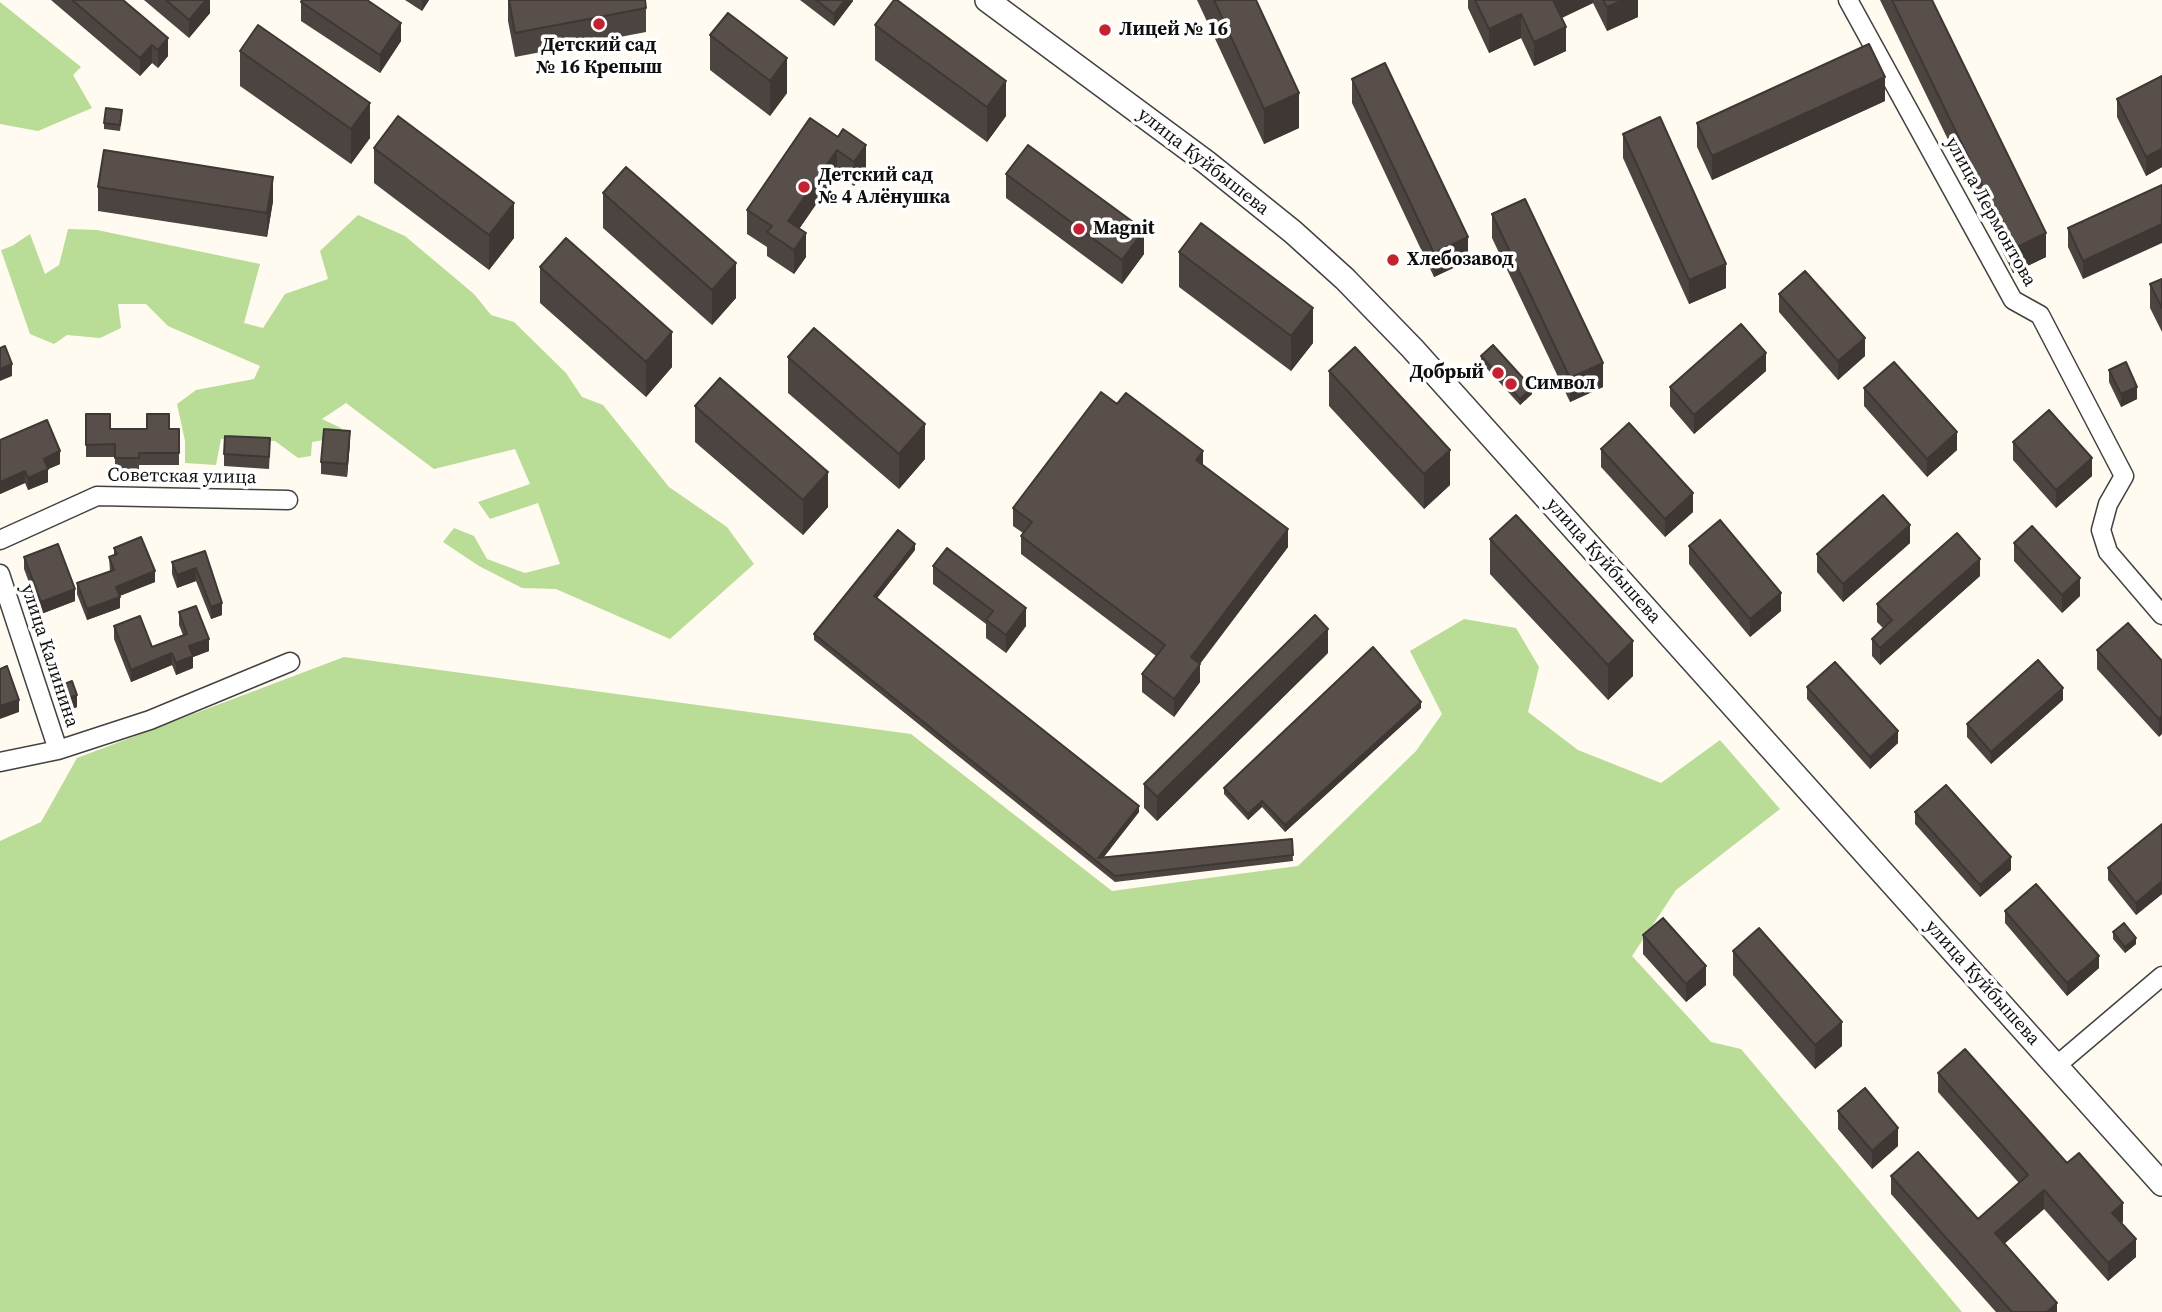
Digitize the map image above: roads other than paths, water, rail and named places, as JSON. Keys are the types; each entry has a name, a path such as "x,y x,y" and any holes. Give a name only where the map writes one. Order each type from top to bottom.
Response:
{"street":[{"name":"улица Куйбышева","path":"987,0 1206,162 1293,232 1345,279 1417,355 2162,1184"},
{"name":"улица Лермонтова","path":"1848,0 2013,300 2040,315 2124,476 2108,504 2101,530 2108,551 2162,615"},
{"name":"Советская улица","path":"0,540 97,496 288,500"},
{"name":"улица Калинина","path":"0,574 58,750"},
{"path":"0,762 58,750 150,720 290,662"},
{"path":"2056,1066 2162,976"}],"place":[{"name":"Детский сад № 16 Крепыш","path":"599,24"},
{"name":"Лицей № 16","path":"1105,30"},
{"name":"Детский сад № 4 Алёнушка","path":"804,187"},
{"name":"Magnit","path":"1079,229"},
{"name":"Хлебозавод","path":"1393,260"},
{"name":"Добрый","path":"1498,373"},
{"name":"Символ","path":"1511,384"}]}
